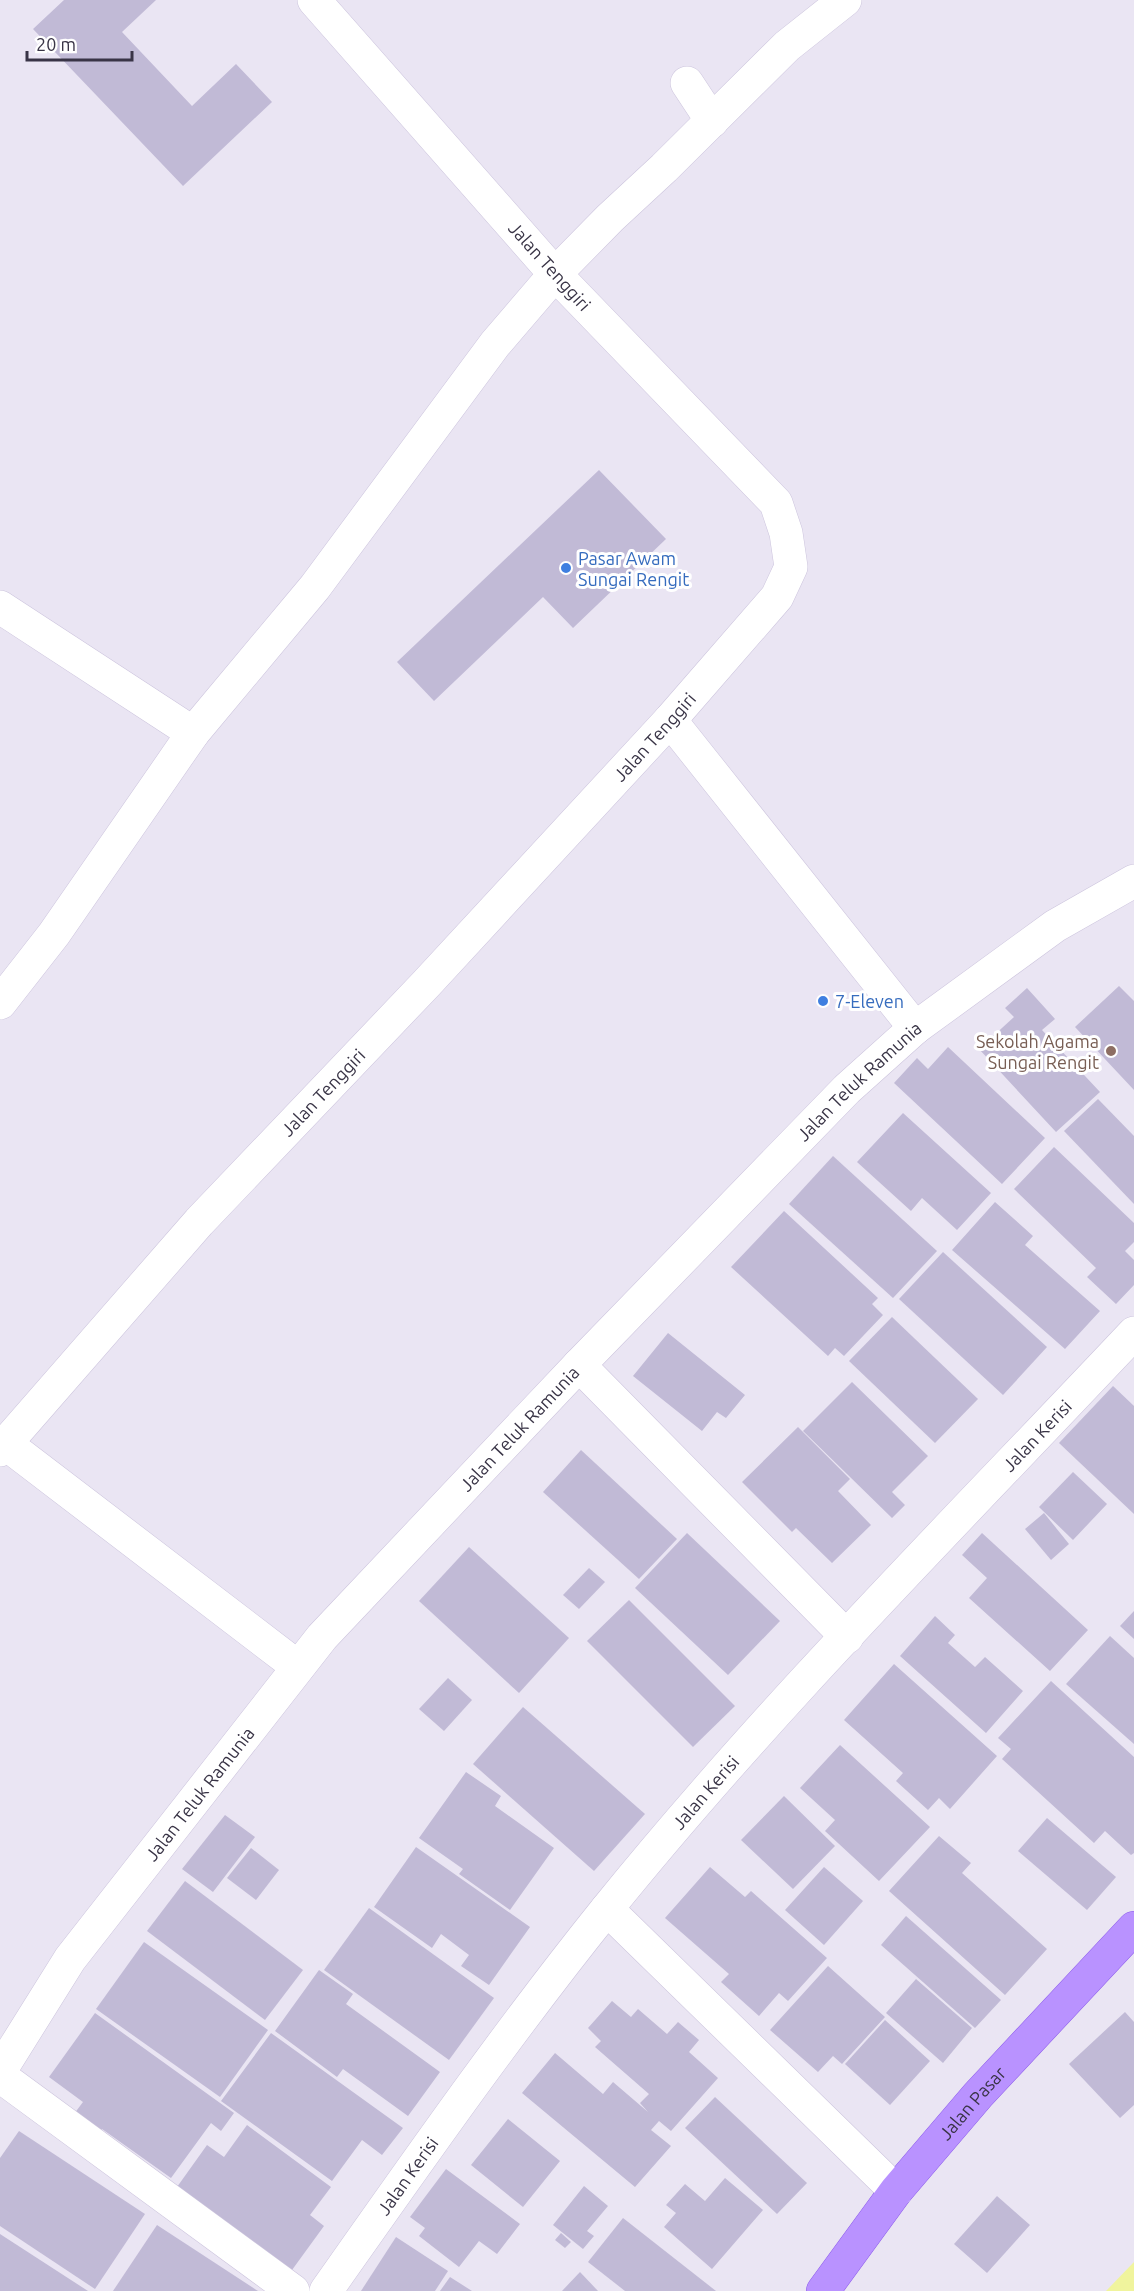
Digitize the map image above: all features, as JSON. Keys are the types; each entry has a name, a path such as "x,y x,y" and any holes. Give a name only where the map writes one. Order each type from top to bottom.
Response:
{"main road":[{"name":"Jalan Pasar","path":"823,2291 896,2191 978,2095 1134,1928"}],"street":[{"name":"Jalan Tenggiri","path":"3,1447 199,1222 435,976 670,720 777,597 790,567 786,533 776,503 555,273 314,0"},
{"path":"0,1003 54,934 194,733 315,587 495,345 555,273 787,46 845,0"},
{"path":"687,83 712,121"},
{"path":"0,607 194,733"},
{"path":"670,720 915,1028"},
{"name":"Jalan Teluk Ramunia","path":"0,2071 70,1959 322,1637 579,1365 847,1089 915,1028 1055,926 1134,881"},
{"name":"Jalan Kerisi","path":"326,2291 482,2071 607,1909 728,1768 847,1637 1134,1333"},
{"path":"579,1365 847,1637"},
{"path":"3,1447 298,1667"},
{"path":"607,1909 896,2191"},
{"path":"0,2076 293,2291"}],"shaded area":[{"path":"1134,2262 1134,2291 1106,2291"}],"building":[{"path":"64,0 156,0 122,32 192,106 236,64 272,102 183,186 33,29"},
{"name":"Pasar Awam Sungai Rengit","path":"599,470 666,539 573,628 543,597 434,701 397,662"},
{"path":"1119,986 1134,1001 1134,1090 1075,1027"},
{"path":"1027,988 1055,1019 1042,1030 1100,1092 1056,1132 979,1049 1014,1017 1005,1008"},
{"path":"948,1047 1045,1138 1002,1184 894,1083 917,1058 928,1069"},
{"path":"1098,1099 1134,1136 1134,1204 1064,1131"},
{"path":"903,1113 991,1193 957,1230 922,1198 911,1211 857,1162"},
{"path":"1054,1147 1134,1223 1134,1242 1125,1251 1134,1260 1134,1285 1116,1304 1087,1277 1096,1268 1014,1189"},
{"path":"833,1156 937,1251 893,1298 789,1204"},
{"path":"995,1202 1033,1236 1025,1245 1100,1311 1065,1349 952,1250"},
{"path":"784,1211 878,1298 872,1304 883,1315 844,1356 835,1348 828,1356 731,1267"},
{"path":"943,1252 1047,1347 1003,1395 899,1299"},
{"path":"892,1317 978,1399 935,1443 849,1361"},
{"path":"668,1333 745,1395 726,1418 717,1412 702,1431 633,1376"},
{"path":"852,1382 928,1456 892,1492 905,1505 892,1518 803,1431"},
{"path":"1113,1386 1134,1406 1134,1514 1059,1443"},
{"path":"798,1427 850,1479 838,1491 871,1525 832,1563 796,1528 792,1532 742,1482"},
{"path":"581,1450 677,1539 639,1579 543,1492"},
{"path":"1073,1472 1107,1504 1073,1540 1039,1507"},
{"path":"1044,1513 1069,1544 1051,1560 1025,1529"},
{"path":"687,1533 780,1621 728,1675 635,1588"},
{"path":"982,1533 1088,1630 1050,1671 969,1598 987,1578 962,1555"},
{"path":"469,1547 569,1638 519,1693 419,1601"},
{"path":"589,1568 605,1582 579,1609 563,1595"},
{"path":"629,1600 735,1706 693,1747 587,1641"},
{"path":"1134,1611 1134,1639 1120,1626"},
{"path":"935,1616 955,1635 948,1643 975,1667 985,1657 1023,1691 986,1733 900,1656"},
{"path":"1110,1636 1134,1658 1134,1744 1066,1684"},
{"path":"894,1664 997,1756 950,1809 939,1798 928,1810 896,1781 903,1773 844,1720"},
{"path":"448,1678 472,1700 444,1731 419,1709"},
{"path":"1051,1681 1134,1757 1134,1853 1131,1855 1105,1831 1094,1843 1002,1759 1011,1749 998,1738"},
{"path":"523,1707 645,1814 594,1871 473,1764"},
{"path":"840,1745 930,1827 879,1881 825,1831 835,1820 800,1788"},
{"path":"466,1772 501,1796 495,1806 554,1848 510,1910 459,1874 463,1869 419,1838"},
{"path":"784,1796 835,1846 793,1889 741,1840"},
{"path":"225,1815 255,1837 213,1892 182,1869"},
{"path":"1047,1818 1116,1877 1087,1910 1018,1851"},
{"path":"939,1836 971,1863 962,1873 1047,1949 1005,1995 889,1891"},
{"path":"416,1847 530,1927 489,1985 461,1966 469,1955 441,1934 432,1948 374,1907"},
{"path":"251,1848 279,1870 256,1900 227,1878"},
{"path":"710,1867 745,1897 751,1891 827,1958 788,2001 779,1993 759,2016 721,1982 729,1974 665,1918"},
{"path":"824,1867 863,1901 824,1945 785,1910"},
{"path":"185,1881 303,1970 265,2020 147,1931"},
{"path":"369,1908 494,1998 449,2060 324,1970"},
{"path":"906,1916 1001,2000 975,2028 881,1945"},
{"path":"144,1942 268,2030 220,2097 96,2009"},
{"path":"828,1966 885,2017 842,2064 833,2056 818,2072 770,2030"},
{"path":"319,1970 353,1994 346,2004 440,2072 408,2116 343,2069 337,2077 275,2031"},
{"path":"916,1979 972,2028 943,2063 886,2013"},
{"path":"612,2001 631,2017 638,2009 667,2034 678,2022 699,2040 689,2052 718,2078 671,2131 659,2121 651,2130 671,2146 635,2187 522,2093 555,2053 603,2094 613,2082 648,2112 640,2103 649,2094 595,2047 601,2041 588,2028"},
{"path":"1125,2012 1134,2022 1134,2105 1120,2118 1069,2064"},
{"path":"95,2013 234,2113 221,2131 211,2123 171,2178 102,2129 96,2136 71,2118 83,2102 49,2077"},
{"path":"885,2020 930,2061 890,2105 845,2064"},
{"path":"271,2033 403,2128 382,2155 362,2140 332,2181 221,2101"},
{"path":"715,2097 807,2183 777,2214 685,2128"},
{"path":"508,2119 560,2161 523,2207 471,2165"},
{"path":"247,2125 331,2187 310,2215 324,2226 292,2270 177,2187 207,2145 224,2157"},
{"path":"19,2131 145,2214 95,2289 0,2226 0,2158"},
{"path":"446,2169 520,2224 497,2254 479,2241 459,2267 419,2236 425,2228 410,2217"},
{"path":"725,2178 763,2210 712,2269 664,2227 676,2213 666,2205 685,2184 705,2201"},
{"path":"584,2186 608,2206 587,2231 594,2236 583,2249 553,2225"},
{"path":"997,2196 1030,2225 987,2273 954,2244"},
{"path":"623,2218 716,2291 625,2291 588,2262"},
{"path":"157,2225 258,2291 113,2291"},
{"path":"561,2233 571,2242 565,2248 555,2240"},
{"path":"0,2234 88,2291 0,2291"},
{"path":"396,2237 448,2271 435,2291 361,2291"},
{"path":"580,2272 598,2291 562,2291"},
{"path":"450,2277 472,2291 440,2291"}],"place":[{"name":"Pasar Awam Sungai Rengit","path":"566,568"},
{"name":"7-Eleven","path":"823,1001"},
{"name":"Sekolah Agama Sungai Rengit","path":"1111,1051"}]}
